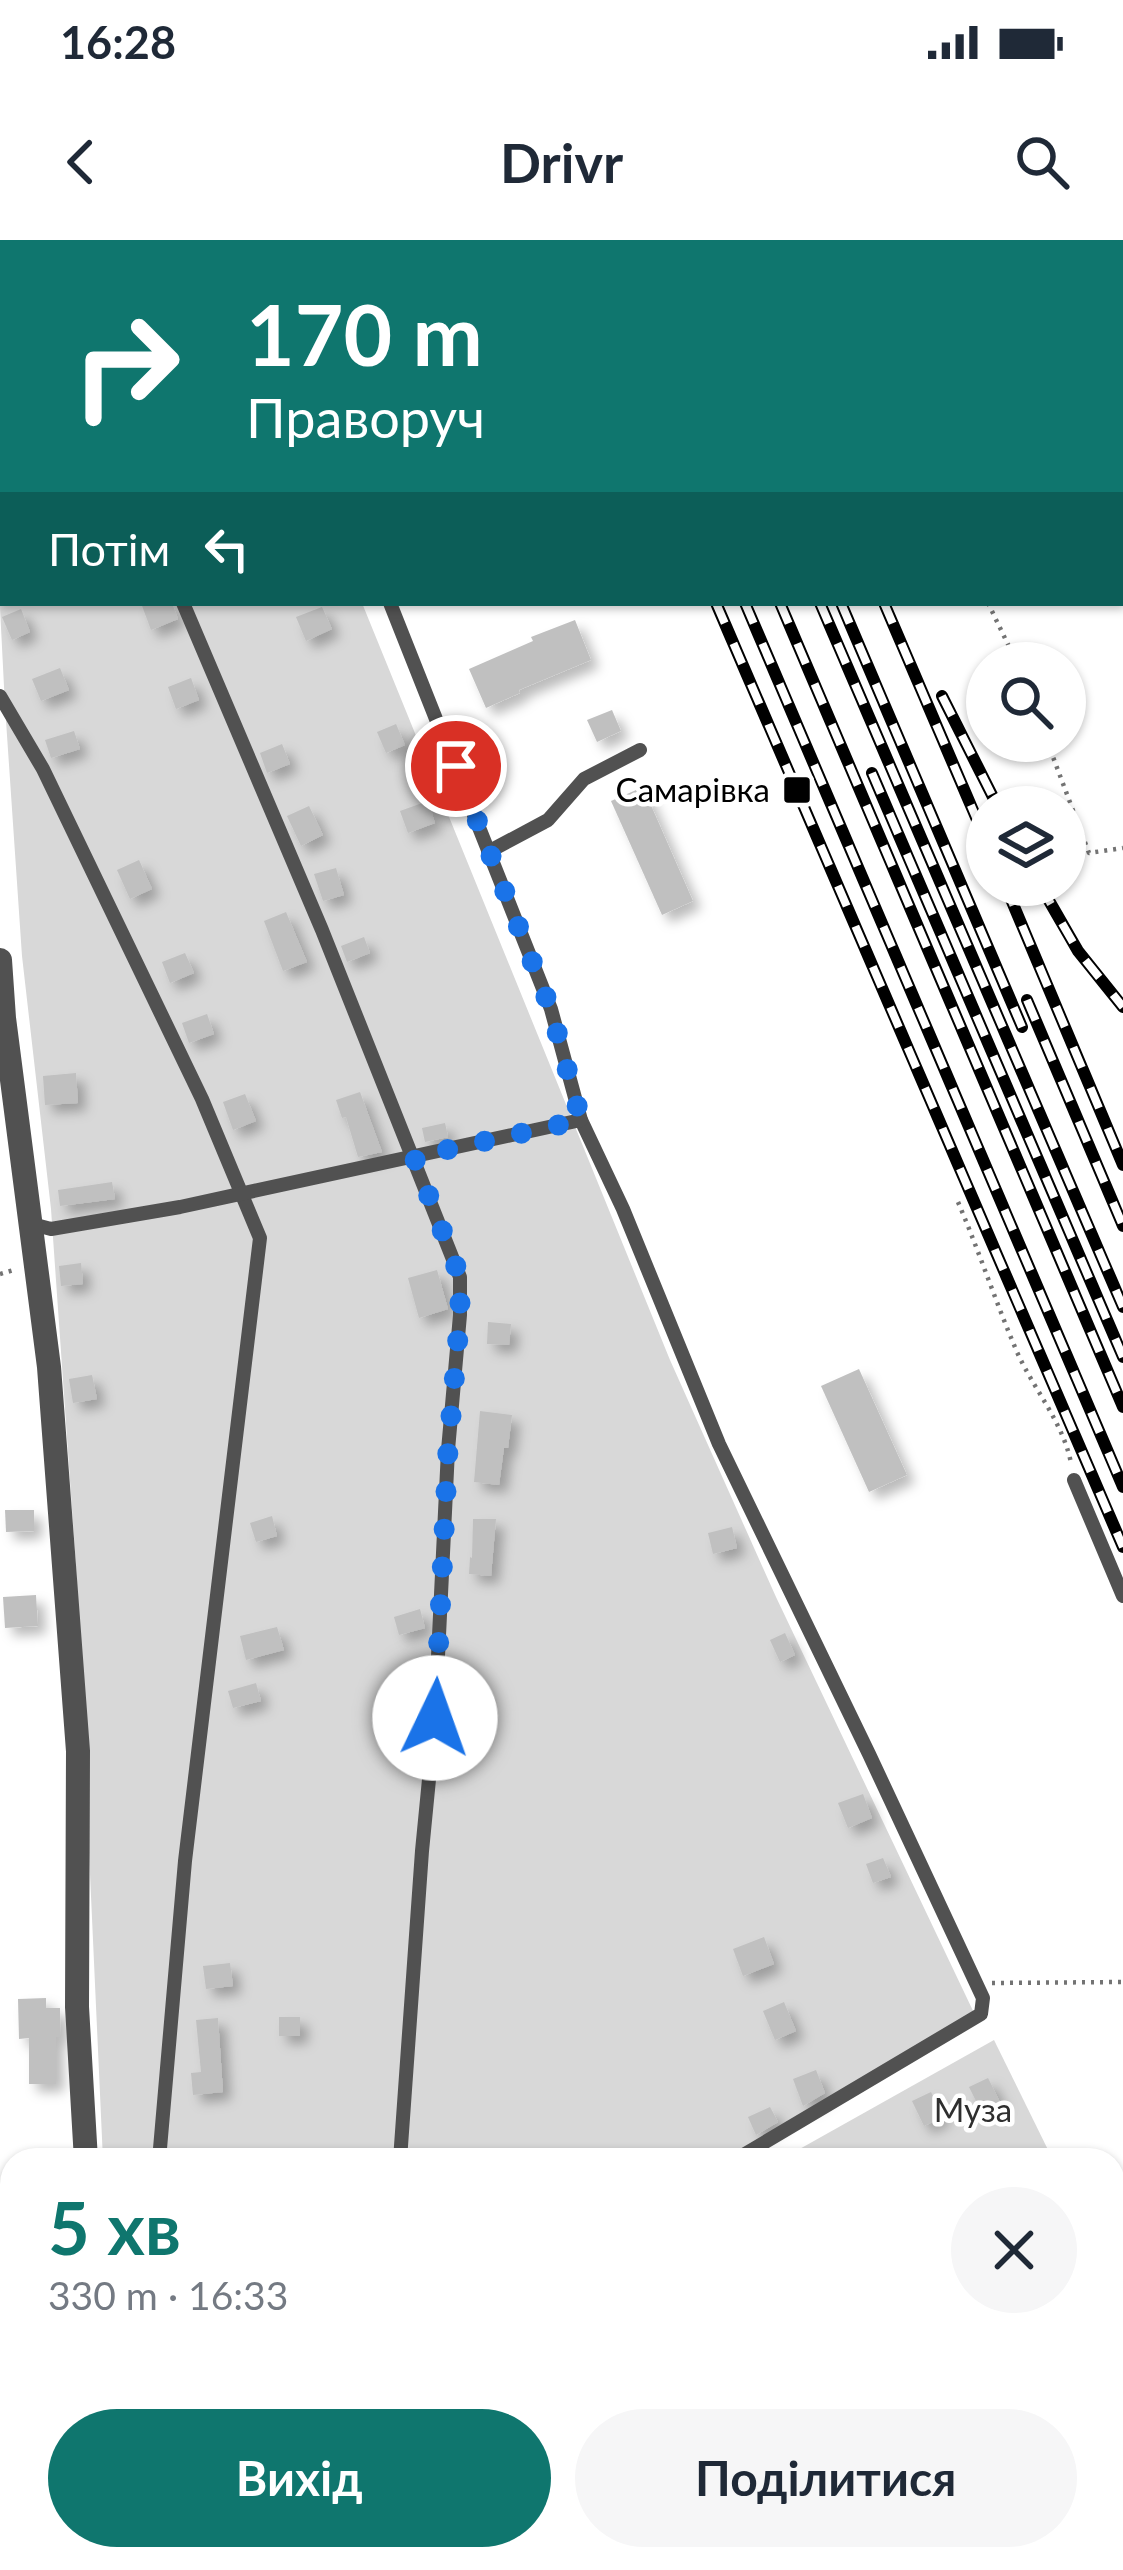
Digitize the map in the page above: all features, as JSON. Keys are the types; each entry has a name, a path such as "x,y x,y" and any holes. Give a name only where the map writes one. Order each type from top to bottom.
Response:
{"street":[{"path":"0,959 49,1367 78,1751 77,2007 85,2148"}],"lane":[{"path":"184,606 322,930 460,1277 435,1718 401,2148"},
{"path":"391,606 551,1010 581,1120 623,1209 719,1444 982,1998 981,2014 755,2148"},
{"path":"0,695 43,769 202,1099 260,1238 185,1861 160,2148"},
{"path":"488,852 548,820 584,778 640,750"},
{"path":"32,1224 51,1229 242,1194 581,1120"},
{"path":"1074,1480 1123,1596"}],"path":[{"path":"989,606 1007,642"},
{"path":"1055,762 1089,853 1123,848"},
{"path":"958,1202 1016,1350 1066,1438 1074,1480"},
{"path":"975,1983 1123,1982"}],"green space":[{"path":"363,606 670,1360 776,1597 975,2015 752,2148 102,2148 76,1566 51,1209 22,956 0,608"},
{"name":"Муза","path":"994,2040 1047,2148 801,2148"}],"building":[{"path":"142,606 173,606 178,619 151,630"},
{"path":"322,607 332,629 306,641 296,617"},
{"path":"21,609 30,632 12,640 2,617"},
{"path":"575,620 591,660 486,708 469,669"},
{"path":"60,668 69,690 41,701 32,679"},
{"path":"191,678 199,700 176,709 168,687"},
{"path":"612,710 621,731 597,742 587,720"},
{"path":"396,724 405,745 386,753 377,732"},
{"path":"74,731 80,749 51,758 45,740"},
{"path":"282,744 290,764 267,773 260,753"},
{"path":"643,787 693,901 662,915 611,801"},
{"path":"428,801 435,823 408,833 400,811"},
{"path":"309,806 323,835 301,846 287,816"},
{"path":"139,860 152,889 130,899 117,870"},
{"path":"336,868 344,895 323,901 314,874"},
{"path":"286,912 307,962 283,971 264,921"},
{"path":"364,937 370,953 347,962 341,946"},
{"path":"185,953 194,973 170,983 162,962"},
{"path":"207,1014 214,1034 189,1043 182,1023"},
{"path":"76,1073 78,1103 45,1105 43,1076"},
{"path":"360,1092 382,1152 358,1157 336,1100"},
{"path":"245,1094 256,1121 233,1130 223,1102"},
{"path":"445,1123 448,1137 425,1142 422,1128"},
{"path":"112,1182 115,1199 60,1206 58,1190"},
{"path":"81,1263 83,1284 61,1286 59,1266"},
{"path":"437,1270 448,1309 419,1318 408,1278"},
{"path":"488,1322 511,1324 509,1345 487,1344"},
{"path":"859,1369 907,1475 869,1492 821,1386"},
{"path":"92,1375 97,1399 73,1403 69,1379"},
{"path":"480,1411 512,1415 499,1485 474,1482"},
{"path":"5,1510 34,1510 34,1531 6,1532"},
{"path":"272,1516 277,1536 256,1542 250,1523"},
{"path":"473,1519 496,1519 491,1576 469,1574"},
{"path":"732,1527 737,1548 713,1554 708,1533"},
{"path":"36,1595 38,1626 5,1628 3,1597"},
{"path":"420,1609 425,1628 399,1635 394,1617"},
{"path":"277,1627 284,1650 246,1660 240,1636"},
{"path":"785,1633 795,1655 780,1662 770,1640"},
{"path":"256,1683 261,1701 233,1708 228,1691"},
{"path":"421,1710 423,1727 401,1730 399,1713"},
{"path":"863,1794 872,1818 848,1828 838,1803"},
{"path":"883,1858 891,1877 873,1883 866,1864"},
{"path":"764,1937 774,1964 743,1976 733,1949"},
{"path":"230,1963 233,1986 206,1989 203,1966"},
{"path":"46,1998 46,2008 60,2008 56,2084 29,2084 29,2038 19,2039 18,1999"},
{"path":"784,2002 796,2031 775,2040 763,2011"},
{"path":"279,2017 300,2017 300,2036 279,2036"},
{"path":"218,2018 223,2092 193,2095 191,2073 201,2072 196,2020"},
{"path":"816,2070 825,2093 803,2106 793,2079"},
{"path":"988,2078 1000,2102 981,2111 969,2087"},
{"path":"931,2092 943,2117 924,2126 912,2101"},
{"path":"770,2107 778,2122 756,2135 748,2117"}],"railway":[{"path":"717,606 1123,1547"},
{"path":"746,606 1123,1487"},
{"path":"781,606 1123,1407"},
{"path":"821,606 1123,1307"},
{"path":"842,606 1022,1027"},
{"path":"885,606 966,794"},
{"path":"942,696 987,786"},
{"path":"872,773 1123,1357"},
{"path":"1014,906 1123,1165"},
{"path":"1052,906 1078,951 1123,1007"},
{"path":"1027,1000 1123,1226"}],"place":[{"name":"Самарівка","path":"797,790"}],"route":[{"path":"435,1718 460,1277 414,1157 581,1120 551,1010 456,766"}]}
